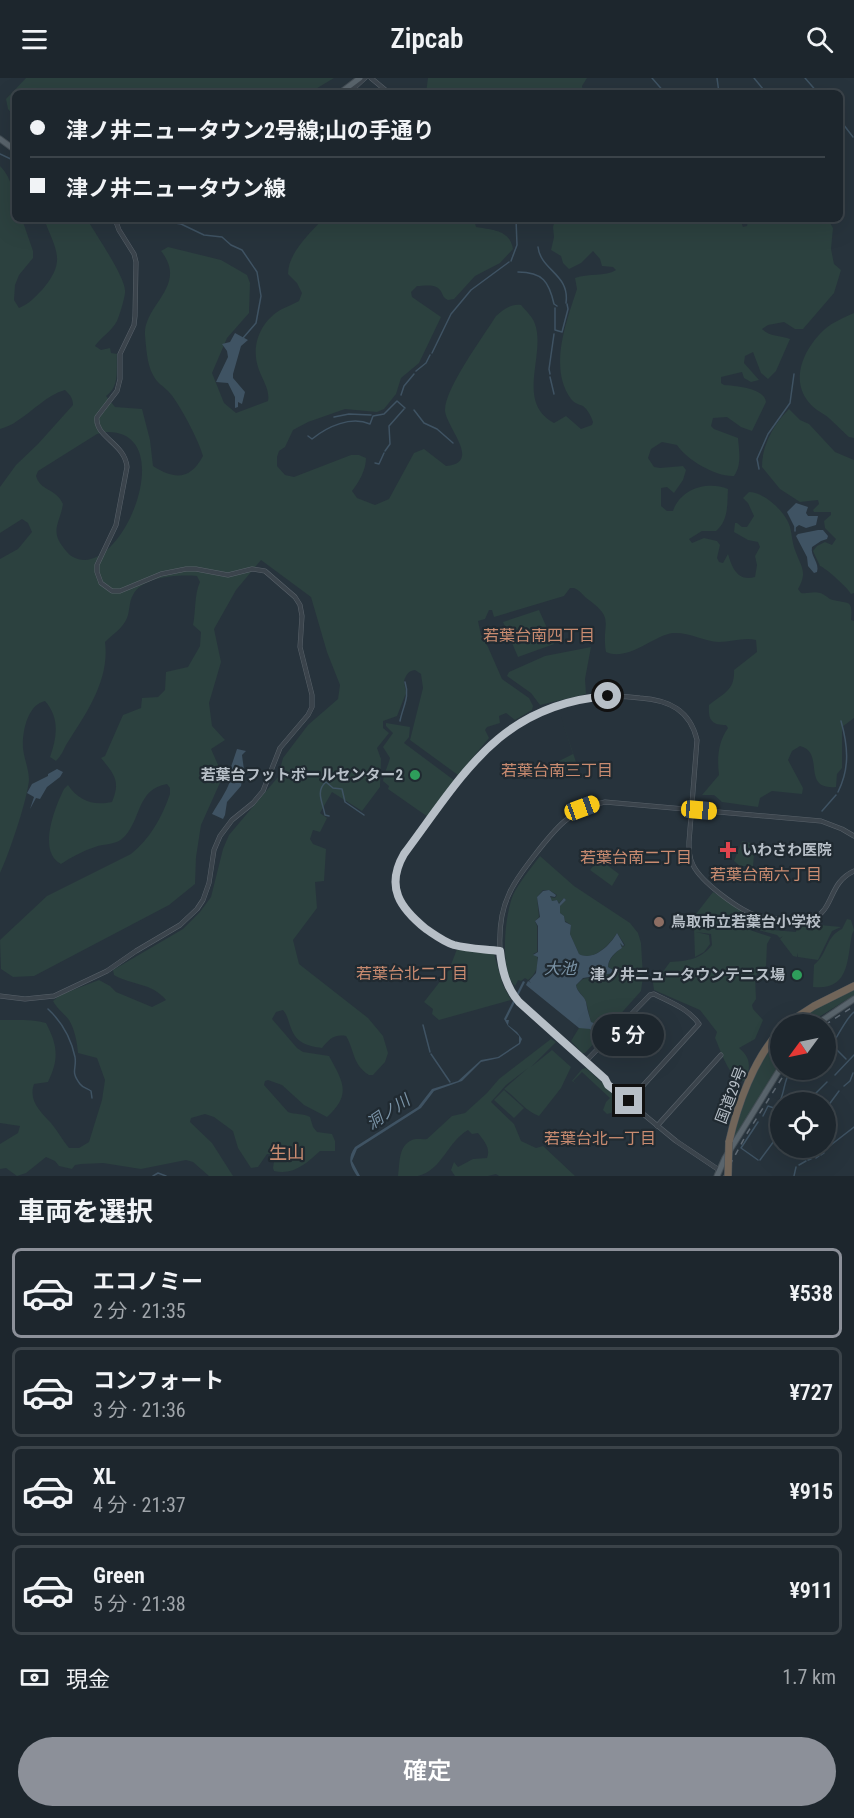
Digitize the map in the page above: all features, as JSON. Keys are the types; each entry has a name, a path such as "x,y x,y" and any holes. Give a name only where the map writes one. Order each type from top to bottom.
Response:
{"highway":[{"path":"801,1014 854,986"},
{"name":"国道29号","path":"728,1176 729,1142 736,1114 770,1044"}],"main road":[{"path":"344,90 360,78"},
{"path":"832,1014 854,999"},
{"path":"718,1173 773,1080"}],"street":[{"path":"350,86 354,88 365,78"},
{"path":"370,78 385,90"},
{"path":"0,996 25,999 54,996 108,972 136,951 180,925 203,900 209,883 214,850 220,836 232,820 261,795 280,748 308,715 312,706 312,695 300,647 302,616 300,605 295,597 264,571 252,568 228,575 186,569 162,574 120,591 112,591 105,587 98,578 97,565 116,525 127,467 122,451 99,428 97,417 117,391 120,379 120,354 134,325 136,306 136,262 116,222"},
{"path":"500,951 455,945 443,941 409,914 398,896 395,883 399,863 480,754 506,732 540,711 589,697 651,698 671,704 686,716 694,727 698,740 689,850 693,865 702,878 751,914 794,921 812,920 826,909 839,881 854,871"},
{"path":"718,1173 608,1085 605,1079 514,997 505,977 500,951 503,913 512,886 567,817 582,808 605,802 821,821 854,836"},
{"path":"585,1062 650,995 654,994 681,1007 699,1024 629,1101"},
{"path":"657,1126 721,1055"}],"green space":[{"path":"26,78 334,78 314,90 15,90"},
{"path":"428,78 587,78 582,86 583,90 426,90"},
{"path":"12,93 12,114 8,109 6,99"},
{"path":"0,166 12,189 12,222 23,222 33,251 33,258 19,275 15,285 14,300 19,308 29,302 42,290 55,271 57,256 45,222 89,222 115,265 125,290 117,321 95,346 101,350 110,348 111,353 117,354 115,383 106,396 115,407 142,409 150,440 153,466 175,475 193,470 203,456 183,412 155,378 148,361 146,324 168,285 170,275 168,263 161,251 168,247 221,260 247,275 250,283 249,313 227,338 212,373 224,403 236,413 268,401 267,389 257,361 259,335 274,314 299,301 302,293 297,283 288,274 289,266 296,251 320,222 475,222 476,227 504,234 513,249 500,263 475,276 454,299 446,299 438,288 433,286 417,286 411,292 412,297 441,317 419,363 401,378 396,394 384,409 377,412 345,409 308,422 293,430 285,447 279,451 277,466 285,475 294,477 351,455 366,458 362,476 352,491 357,498 375,505 389,499 414,453 424,449 446,466 457,463 461,458 462,451 445,410 447,401 458,376 496,316 511,306 521,305 535,324 537,350 534,391 536,403 542,414 554,423 566,416 581,429 592,425 588,411 572,400 564,387 560,359 562,344 577,289 575,278 616,270 613,267 602,266 600,259 593,251 581,263 569,269 563,263 561,256 551,250 554,222 741,222 743,227 747,226 748,222 830,222 833,228 831,249 834,264 841,270 834,293 803,329 795,329 784,322 768,325 762,329 772,335 790,339 776,371 768,379 761,373 753,352 745,356 744,363 759,380 751,382 744,378 742,372 721,377 721,383 724,385 755,391 764,397 766,402 752,431 741,427 727,417 713,418 711,426 714,429 738,438 739,463 734,476 711,471 688,456 677,445 662,442 651,449 648,458 654,467 683,466 686,470 683,480 674,493 667,487 661,488 661,506 667,511 673,511 682,497 696,488 712,486 728,489 726,512 720,527 716,531 702,531 689,539 692,543 704,538 717,541 720,545 717,558 719,562 723,563 728,554 736,572 744,577 755,577 757,565 755,556 760,547 758,542 748,540 734,532 735,523 747,527 754,516 743,498 749,492 761,495 774,504 788,521 803,574 798,589 801,593 820,593 850,605 851,620 854,621 854,718 842,727 842,768 837,774 836,787 819,783 812,755 800,746 792,751 788,760 803,788 802,794 772,791 760,798 758,807 722,802 714,795 702,795 719,775 719,750 728,728 712,720 709,705 730,687 734,670 757,652 756,640 719,642 673,633 623,654 606,652 606,623 602,612 574,588 570,588 564,596 494,617 492,610 489,610 485,619 478,621 481,635 502,679 529,698 533,706 532,710 515,720 506,713 499,716 500,723 487,727 485,730 489,738 458,775 410,740 423,688 421,674 415,670 411,671 404,681 406,693 397,716 383,721 383,728 389,733 377,748 381,759 380,787 362,811 332,792 320,813 327,818 320,832 313,830 310,839 313,844 326,849 324,881 315,882 317,908 293,940 299,964 368,1018 383,1036 388,1053 385,1062 373,1075 369,1075 357,1062 346,1036 329,1040 322,1048 307,1045 293,1033 283,1010 276,1012 272,1019 303,1052 329,1056 341,1081 342,1094 335,1109 327,1117 304,1105 282,1085 268,1080 264,1085 288,1112 310,1117 317,1132 332,1134 335,1151 320,1151 305,1164 287,1172 274,1171 275,1155 267,1154 258,1167 251,1168 238,1148 233,1131 214,1117 205,1114 191,1118 190,1122 212,1143 233,1176 209,1176 193,1162 186,1160 141,1169 103,1163 75,1165 72,1169 59,1166 55,1161 46,1157 26,1173 17,1176 6,1168 0,1169 0,1144 18,1133 20,1126 0,1123 0,1020 30,1020 46,1023 55,1046 54,1066 48,1082 34,1084 34,1101 69,1148 79,1148 89,1142 102,1100 105,1080 97,1058 78,1053 71,1024 53,1001 60,995 99,980 116,992 152,1007 166,1000 148,987 114,975 113,970 183,929 200,912 211,897 223,849 229,835 278,777 283,758 308,725 338,699 340,685 327,652 311,597 261,560 236,590 214,629 221,662 209,703 212,726 225,740 211,749 223,776 201,825 195,884 169,905 34,976 13,977 1,969 0,940 47,896 131,854 155,827 170,794 167,784 150,792 130,829 118,841 86,850 61,864 50,850 50,829 53,817 64,789 68,785 77,795 87,801 112,802 116,789 115,778 101,758 105,756 123,715 141,708 142,698 158,697 165,690 166,672 188,667 200,646 201,632 193,625 200,582 197,576 172,576 144,584 132,597 125,622 105,642 104,670 95,696 56,761 50,757 56,728 53,714 45,701 34,708 27,720 23,742 29,776 28,789 0,873 0,559 18,549 32,532 28,523 22,519 0,533 0,487 16,465 73,405 72,398 65,390 58,392 9,426 0,429","holes":["105,432 128,437 140,454 142,477 136,503 125,528 109,548 91,559 73,557 59,541 56,531 63,504 56,495 38,481 36,476 38,471 97,434"]},
{"path":"854,313 854,438 849,437 811,405 802,391 800,371 806,353 818,336 832,324"},
{"path":"789,409 800,420 809,424 835,452 854,460 854,593 851,594 820,566 813,551 825,542 832,545 836,539 825,528 824,521 831,515 831,512 814,512 813,510 819,504 818,500 800,502 780,489 762,467 764,451 770,435 778,421"},
{"path":"539,610 554,644 518,657 503,622"},
{"path":"591,647 585,679 586,694 540,705 531,693 507,676 509,672 545,656"},
{"path":"561,717 577,765 550,778 543,769 573,754"},
{"name":"若葉台フットボールセンター2","path":"386,723 410,727 409,737 404,743 455,781 428,817 388,789 389,786 383,781 390,758 383,747 393,733"},
{"path":"742,841 755,844 753,866 740,866 734,861"},
{"path":"540,856 574,886 630,923 638,933 641,943 643,977 641,991 600,1037 593,1026 600,1031 603,1029 600,1025 591,1022 585,1000 576,985 583,979 614,973 608,967 610,961 622,948 620,943 623,947 625,945 617,933 606,947 596,954 585,956 579,954 570,934 571,925 560,913 560,906 566,900 564,898 559,903 557,900 552,901 550,897 555,898 557,895 549,890 543,890 537,897 539,917 535,921 537,952 533,954 537,956 536,970 528,980 525,978 518,980 515,986 510,979 505,956 505,942 510,904 519,885"},
{"path":"599,859 619,874 612,886 590,870"},
{"path":"713,892 754,917 794,923 761,926 743,920 737,921 741,927 771,937 767,944 766,966 755,976 756,999 752,1005 763,1020 755,1039 739,1048 746,1055 749,1063 745,1081 734,1076 730,1070 715,1038 717,1032 700,1010 654,990 652,976 662,973 670,962 694,958 703,953 712,945 711,934 696,932 709,935 710,944 704,952 695,957 694,928 689,923"},
{"path":"847,919 851,920 854,930 844,972 834,984 813,987 814,965 819,961 832,936 842,929"},
{"path":"814,921 820,925 841,927 832,931 818,960 798,957 798,953 797,957 793,956 780,939 783,936 780,938 777,935 751,928 796,932 797,924"},
{"path":"457,949 494,954 503,985 511,1000 439,1020 432,1014 433,1009 424,1002 449,970"},
{"path":"854,988 854,995 824,1014 806,1014"},
{"path":"586,1027 598,1039 585,1053 582,1053 571,1041 579,1028"},
{"path":"551,1039 556,1042 531,1067 552,1050 571,1067 561,1088 539,1116 529,1111 504,1089 528,1068 506,1085 491,1102 514,1124 521,1141 536,1148 543,1146 575,1176 499,1176 496,1174 455,1176 451,1170 454,1162 458,1167 473,1159 487,1158 488,1151 485,1142 478,1133 472,1134 468,1130 426,1173 418,1176 398,1176 400,1155 407,1143 414,1139 427,1139 452,1116 465,1113 499,1079"},
{"path":"770,1049 771,1080 731,1144 739,1115 763,1059"},
{"path":"586,1068 620,1099 611,1113 607,1114 603,1110 610,1098 582,1072 573,1081 577,1084 572,1081 582,1069"},
{"path":"504,1090 524,1108 514,1118 494,1100"}],"water":[{"path":"235,333 248,340 241,346 233,374 233,378 245,392 242,404 238,402 238,407 235,408 235,397 228,383 216,382 228,357 222,344 230,342"},
{"path":"796,503 808,507 806,513 808,516 818,516 816,525 806,528 799,525 795,528 787,512"},
{"path":"823,530 828,536 827,539 812,547 818,569 814,573 808,566 807,557 796,536"},
{"path":"237,749 246,751 242,755 244,770 241,786 227,802 223,819 212,814 230,781 240,783 240,772 230,770"},
{"path":"57,769 63,772 60,777 47,787 40,799 36,798 30,809 34,797 27,793 32,784"},
{"name":"大池","path":"549,890 556,895 555,897 550,896 552,901 557,900 559,904 564,898 566,900 560,906 560,913 564,916 565,922 571,925 570,934 579,954 590,956 596,954 611,942 617,933 624,945 620,943 622,948 609,961 608,967 614,973 583,978 576,985 585,1000 591,1022 600,1025 603,1029 600,1031 593,1026 598,1039 590,1029 579,1028 526,985 528,981 531,983 529,981 536,973 538,957 533,955 538,952 538,926 535,921 540,917 537,897 543,891"},
{"path":"523,981 525,982 506,1020 509,1020 508,1025 517,1032 522,1039 520,1044 499,1058 481,1062 462,1081 434,1091 421,1108 357,1149 352,1161 360,1176 357,1176 350,1162 355,1147 418,1107 432,1089 458,1081 481,1060 498,1057 519,1043 519,1036 508,1026 504,1019"}],"waterway":[{"path":"652,78 662,90"},
{"path":"717,78 719,90"},
{"path":"754,78 763,89"},
{"path":"805,78 815,90"},
{"path":"843,124 853,137"},
{"path":"0,154 12,160"},
{"path":"169,222 181,224 204,235 222,237 231,245 242,250 257,272 261,296 256,323 243,338"},
{"path":"511,261 517,245 516,222"},
{"path":"538,247 544,262 564,285 566,303"},
{"path":"432,353 451,314 471,290 509,262"},
{"path":"518,272 527,272 544,280 557,306"},
{"path":"555,308 555,330 562,332 568,309 567,304"},
{"path":"550,374 554,334"},
{"path":"416,371 426,363 430,355"},
{"path":"401,395 404,386 414,374"},
{"path":"759,469 757,459 768,434 790,403 794,374"},
{"path":"550,377 554,394"},
{"path":"308,436 312,439 332,426 348,422 370,424 373,416 384,414 397,401 405,408"},
{"path":"385,451 390,444 389,426 404,409"},
{"path":"414,410 424,423 437,429 453,443"},
{"path":"334,417 349,414 371,415"},
{"path":"375,463 379,464 384,453"},
{"path":"400,721 406,697 405,682"},
{"path":"838,792 845,774 847,757 841,721"},
{"path":"329,816 325,815 320,793 326,782 333,788 342,789 345,802 364,815"},
{"path":"822,811 836,795"},
{"path":"48,1009 58,1019 68,1037 75,1057 75,1076 81,1085 91,1091 92,1098"},
{"path":"846,1059 832,1045 854,1012"},
{"path":"423,1025 430,1052"},
{"path":"431,1054 450,1082"},
{"path":"836,1074 854,1055"},
{"path":"844,1086 850,1081 853,1073"},
{"path":"763,1116 768,1106 774,1108 778,1104 786,1080"},
{"path":"817,1092 827,1082"},
{"path":"836,1095 839,1091"},
{"path":"758,1122 741,1148 758,1160"},
{"path":"836,1141 854,1127"},
{"path":"760,1160 770,1146"},
{"path":"799,1165 806,1161"},
{"path":"794,1176 796,1167"},
{"path":"153,1176 158,1173 166,1176"}],"railway":[{"path":"836,1018 854,1006"},
{"path":"724,1176 746,1135 781,1080"}],"place":[{"name":"若葉台フットボールセンター2","path":"415,775"},
{"name":"いわさわ医院","path":"728,850"},
{"name":"鳥取市立若葉台小学校","path":"659,922"},
{"name":"津ノ井ニュータウンテニス場","path":"797,975"}],"district":[{"name":"若葉台南四丁目","path":"539,635"},
{"name":"若葉台南三丁目","path":"557,770"},
{"name":"若葉台南二丁目","path":"636,857"},
{"name":"若葉台南六丁目","path":"766,874"},
{"name":"若葉台北二丁目","path":"412,973"},
{"name":"若葉台北一丁目","path":"600,1138"},
{"name":"生山","path":"287,1152"}],"route":[{"path":"608,696 575,700 540,711 499,737 480,754 404,854 399,863 395,883 402,905 413,919 443,941 455,945 500,951 502,969 511,992 519,1002 605,1079 608,1085 629,1101"}],"water label":[{"name":"洞ノ川","path":"388,1112"}]}
